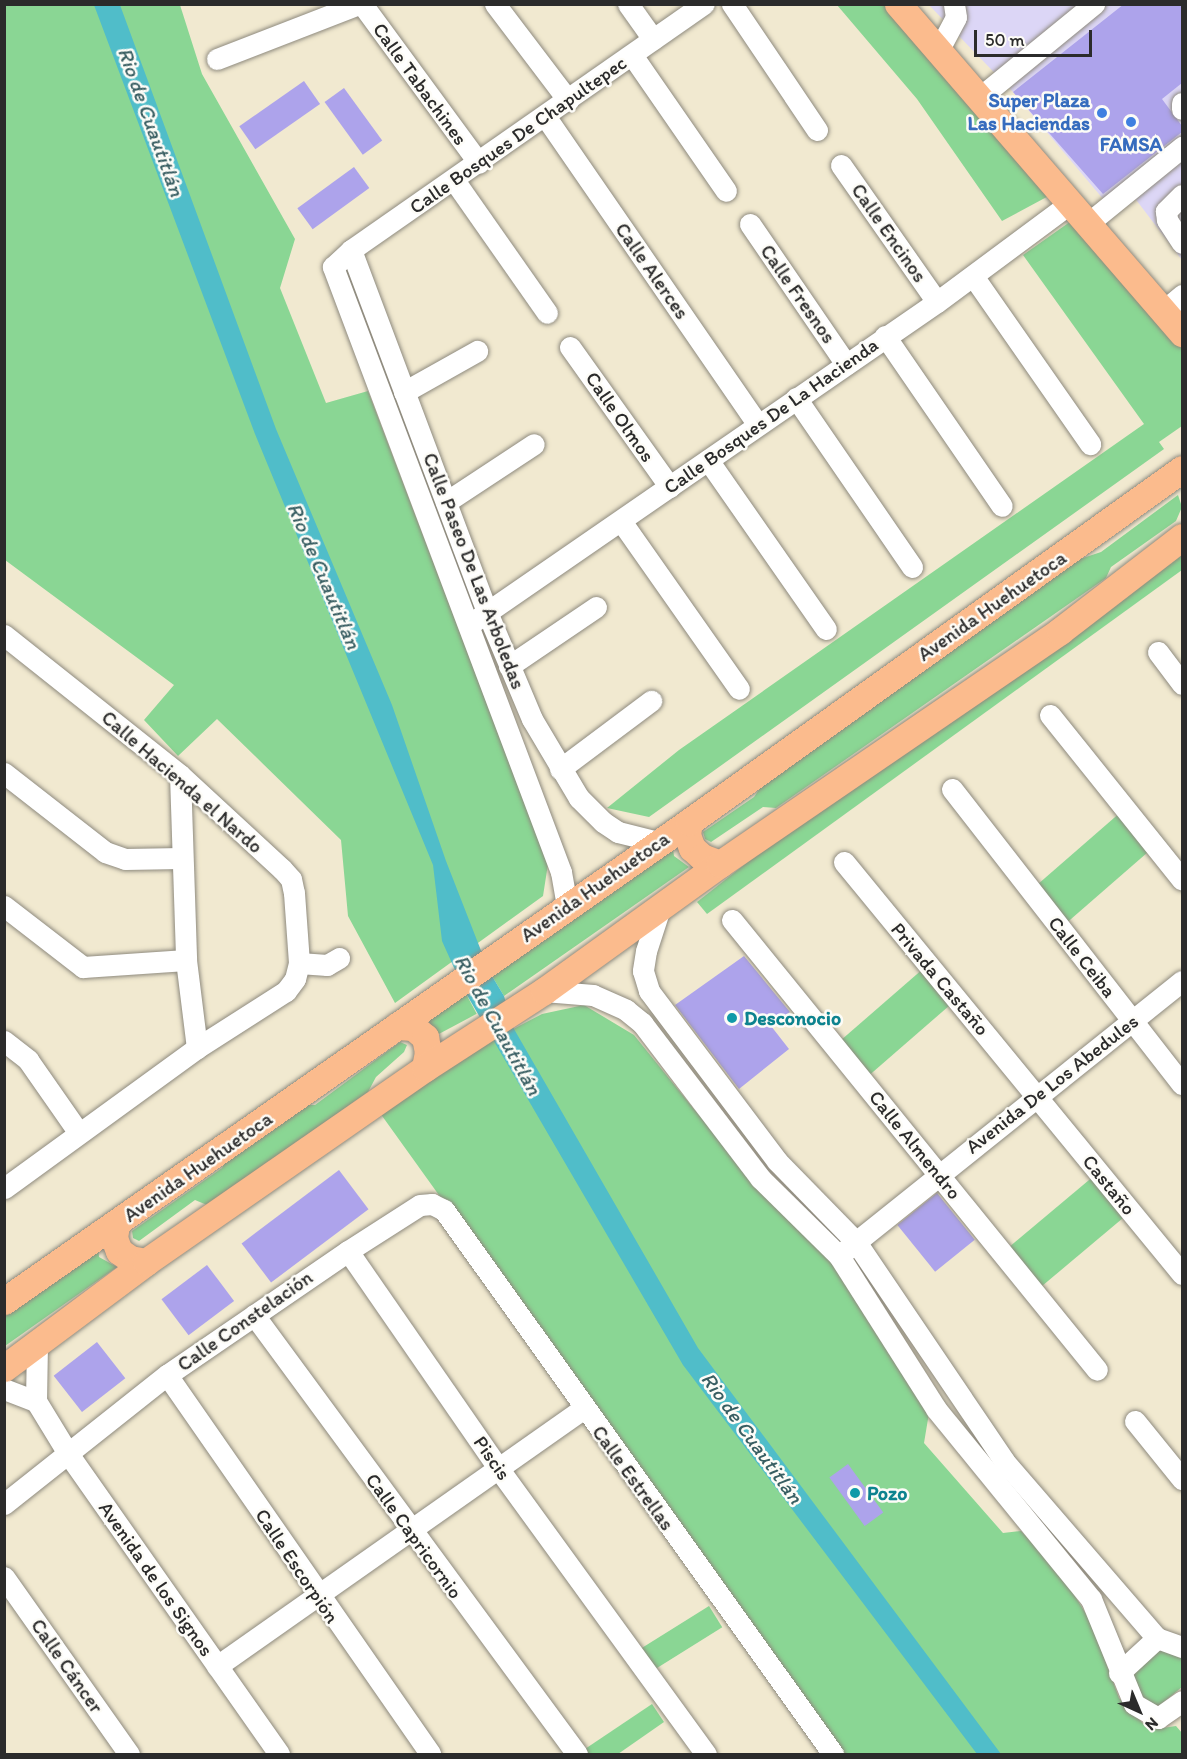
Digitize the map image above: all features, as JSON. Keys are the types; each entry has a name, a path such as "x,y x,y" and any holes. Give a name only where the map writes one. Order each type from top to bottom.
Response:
{"main road":[{"path":"898,4 1086,225 1173,303 1182,333"},
{"name":"Avenida Huehuetoca","path":"4,1301 116,1225 1178,477"},
{"path":"4,1368 146,1262 425,1068 483,1033 544,991 720,864 1060,631 1182,537"},
{"path":"689,822 687,835 692,848 702,857 720,864"},
{"path":"397,1026 413,1027 424,1037 428,1052 425,1068"},
{"path":"116,1225 114,1238 119,1251 130,1259 146,1262"}],"street":[{"path":"217,59 361,4"},
{"name":"Calle Tabachines","path":"361,4 479,163"},
{"path":"495,4 568,100"},
{"path":"628,4 653,39"},
{"name":"Calle Bosques De Chapultepec","path":"333,267 351,250 479,163 704,4"},
{"path":"732,4 817,130"},
{"path":"938,51 956,17 954,4"},
{"path":"979,98 1094,4"},
{"path":"632,55 726,191"},
{"path":"1182,104 1182,109"},
{"name":"Calle Alerces","path":"545,116 758,425"},
{"path":"1086,225 1182,147"},
{"name":"Calle Encinos","path":"841,165 937,302"},
{"path":"454,180 547,313"},
{"path":"1182,195 1166,211 1167,220 1182,243"},
{"name":"Calle Bosques De La Hacienda","path":"470,624 937,302 1069,204"},
{"name":"Calle Fresnos","path":"750,224 846,364"},
{"name":"Calle Paseo De Las Arboledas","path":"351,250 487,612 509,666 560,769 579,798 603,822 618,832 658,842"},
{"name":"Calle Paseo De Las Arboledas","path":"333,267 470,624 561,872 567,906"},
{"path":"974,276 1090,444"},
{"path":"885,336 1002,506"},
{"name":"Calle Olmos","path":"570,348 670,487"},
{"path":"404,392 477,351"},
{"path":"796,398 912,567"},
{"path":"446,502 534,444"},
{"path":"708,460 826,629"},
{"path":"621,521 738,689"},
{"path":"509,666 596,607"},
{"name":"Calle Hacienda el Nardo","path":"4,634 180,775 291,879 299,963 295,979 286,991 197,1048 4,1188"},
{"path":"1158,652 1182,684"},
{"path":"560,769 651,701"},
{"path":"1050,714 1182,880"},
{"path":"4,773 105,852 125,859 181,858"},
{"path":"180,775 186,960 197,1048"},
{"name":"Calle Ceiba","path":"952,789 1182,1084"},
{"name":"Privada Castaño","path":"844,862 1036,1095"},
{"path":"4,906 83,968 186,960"},
{"path":"660,908 646,951 643,971 649,991 777,1161 856,1242 1004,1461 1157,1638 1182,1647"},
{"name":"Calle Almendro","path":"732,920 1097,1370"},
{"path":"299,963 327,965 339,958"},
{"name":"Avenida De Los Abedules","path":"839,1257 939,1173 1182,981"},
{"path":"544,991 593,995 636,1018 760,1178 839,1257 936,1409 1091,1599 1119,1673 1134,1704 1151,1717 1164,1717 1182,1701"},
{"path":"4,1041 28,1060 79,1133"},
{"name":"Castaño","path":"1036,1095 1182,1274"},
{"path":"760,1178 777,1161"},
{"name":"Calle Constelación","path":"4,1504 69,1455 167,1375 348,1251 420,1205 432,1204"},
{"name":"Calle Estrellas","path":"432,1204 444,1210 583,1409 833,1755"},
{"name":"Piscis","path":"348,1251 498,1467 638,1664 706,1755"},
{"name":"Calle Capricornio","path":"254,1315 409,1531 577,1755"},
{"path":"4,1389 36,1401 37,1344"},
{"name":"Calle Escorpión","path":"167,1375 317,1597 430,1755"},
{"name":"Avenida de los Signos","path":"36,1401 69,1455 279,1755"},
{"path":"217,1666 583,1409"},
{"path":"1135,1421 1182,1479"},
{"name":"Calle Cáncer","path":"4,1577 129,1755"},
{"path":"1119,1673 1157,1638"}],"shaded area":[{"name":"Super Plaza Las Haciendas","path":"929,5 1182,5 1182,260 1124,184 1104,200 1013,92"}],"green space":[{"path":"5,5 180,5 202,74 295,239 280,288 326,403 368,391 548,864 543,896 395,1003 348,916 341,840 217,719 178,756 144,720 174,685 5,560"},
{"path":"837,5 895,5 1056,192 1002,221 917,99"},
{"path":"1074,219 1182,349 1182,426 1159,442 1164,449 649,817 607,808 679,750 1144,424 1023,255"},
{"path":"1178,495 1182,507 1176,521 1111,567 1106,578 776,808 763,807 711,842 705,839 703,832 754,797 769,775 1074,561 1101,552"},
{"path":"1182,549 1182,570 707,914 697,902 787,831"},
{"path":"1122,811 1153,847 1064,925 1033,888"},
{"path":"672,843 674,856 689,867 504,996 489,971"},
{"path":"924,968 954,1002 867,1077 838,1043"},
{"path":"464,990 477,1014 429,1039 416,1015"},
{"path":"584,1005 634,1035 693,1108 846,1277 929,1413 924,1443 1003,1533 1021,1531 1060,1572 1091,1622 1119,1698 1149,1730 1176,1726 1182,1733 1182,1754 840,1754 380,1113 492,1040 542,1014"},
{"path":"400,1042 407,1045 404,1052 376,1077 368,1092 207,1205 195,1200 139,1241 133,1238 132,1231 222,1168 230,1152 300,1105 315,1105"},
{"path":"1095,1175 1128,1214 1038,1289 1005,1250"},
{"path":"98,1244 99,1257 117,1267 5,1346 5,1309"},
{"path":"709,1606 722,1627 651,1672 638,1651"},
{"path":"1153,1650 1182,1653 1182,1687 1159,1706 1137,1701 1131,1667"},
{"path":"652,1704 664,1722 618,1754 584,1754 582,1751"}],"water":[{"name":"Rio de Cuautitlán","path":"94,5 120,5 276,429 392,705 446,861 489,971 504,996 514,1029 698,1348 1001,1754 977,1754 683,1365 464,990 442,941 433,865 255,434"}],"building":[{"name":"Super Plaza Las Haciendas","path":"1124,4 1182,4 1182,83 1162,99 1182,126 1182,132 1103,194 1013,92"},
{"path":"304,81 320,104 255,149 239,126"},
{"path":"344,88 382,141 363,155 325,102"},
{"path":"354,167 369,188 313,229 297,208"},
{"name":"Desconocio","path":"744,956 790,1012 771,1026 789,1049 739,1089 675,1005"},
{"path":"339,1170 368,1209 271,1283 242,1243"},
{"path":"937,1193 975,1240 935,1272 897,1225"},
{"path":"207,1265 234,1301 189,1335 161,1299"},
{"path":"97,1342 125,1378 82,1412 54,1376"},
{"name":"Pozo","path":"848,1464 883,1513 865,1526 829,1478"}],"place":[{"name":"Super Plaza Las Haciendas","path":"1102,113"},
{"name":"FAMSA","path":"1131,122"},
{"name":"Desconocio","path":"732,1018"},
{"name":"Pozo","path":"855,1493"}]}
